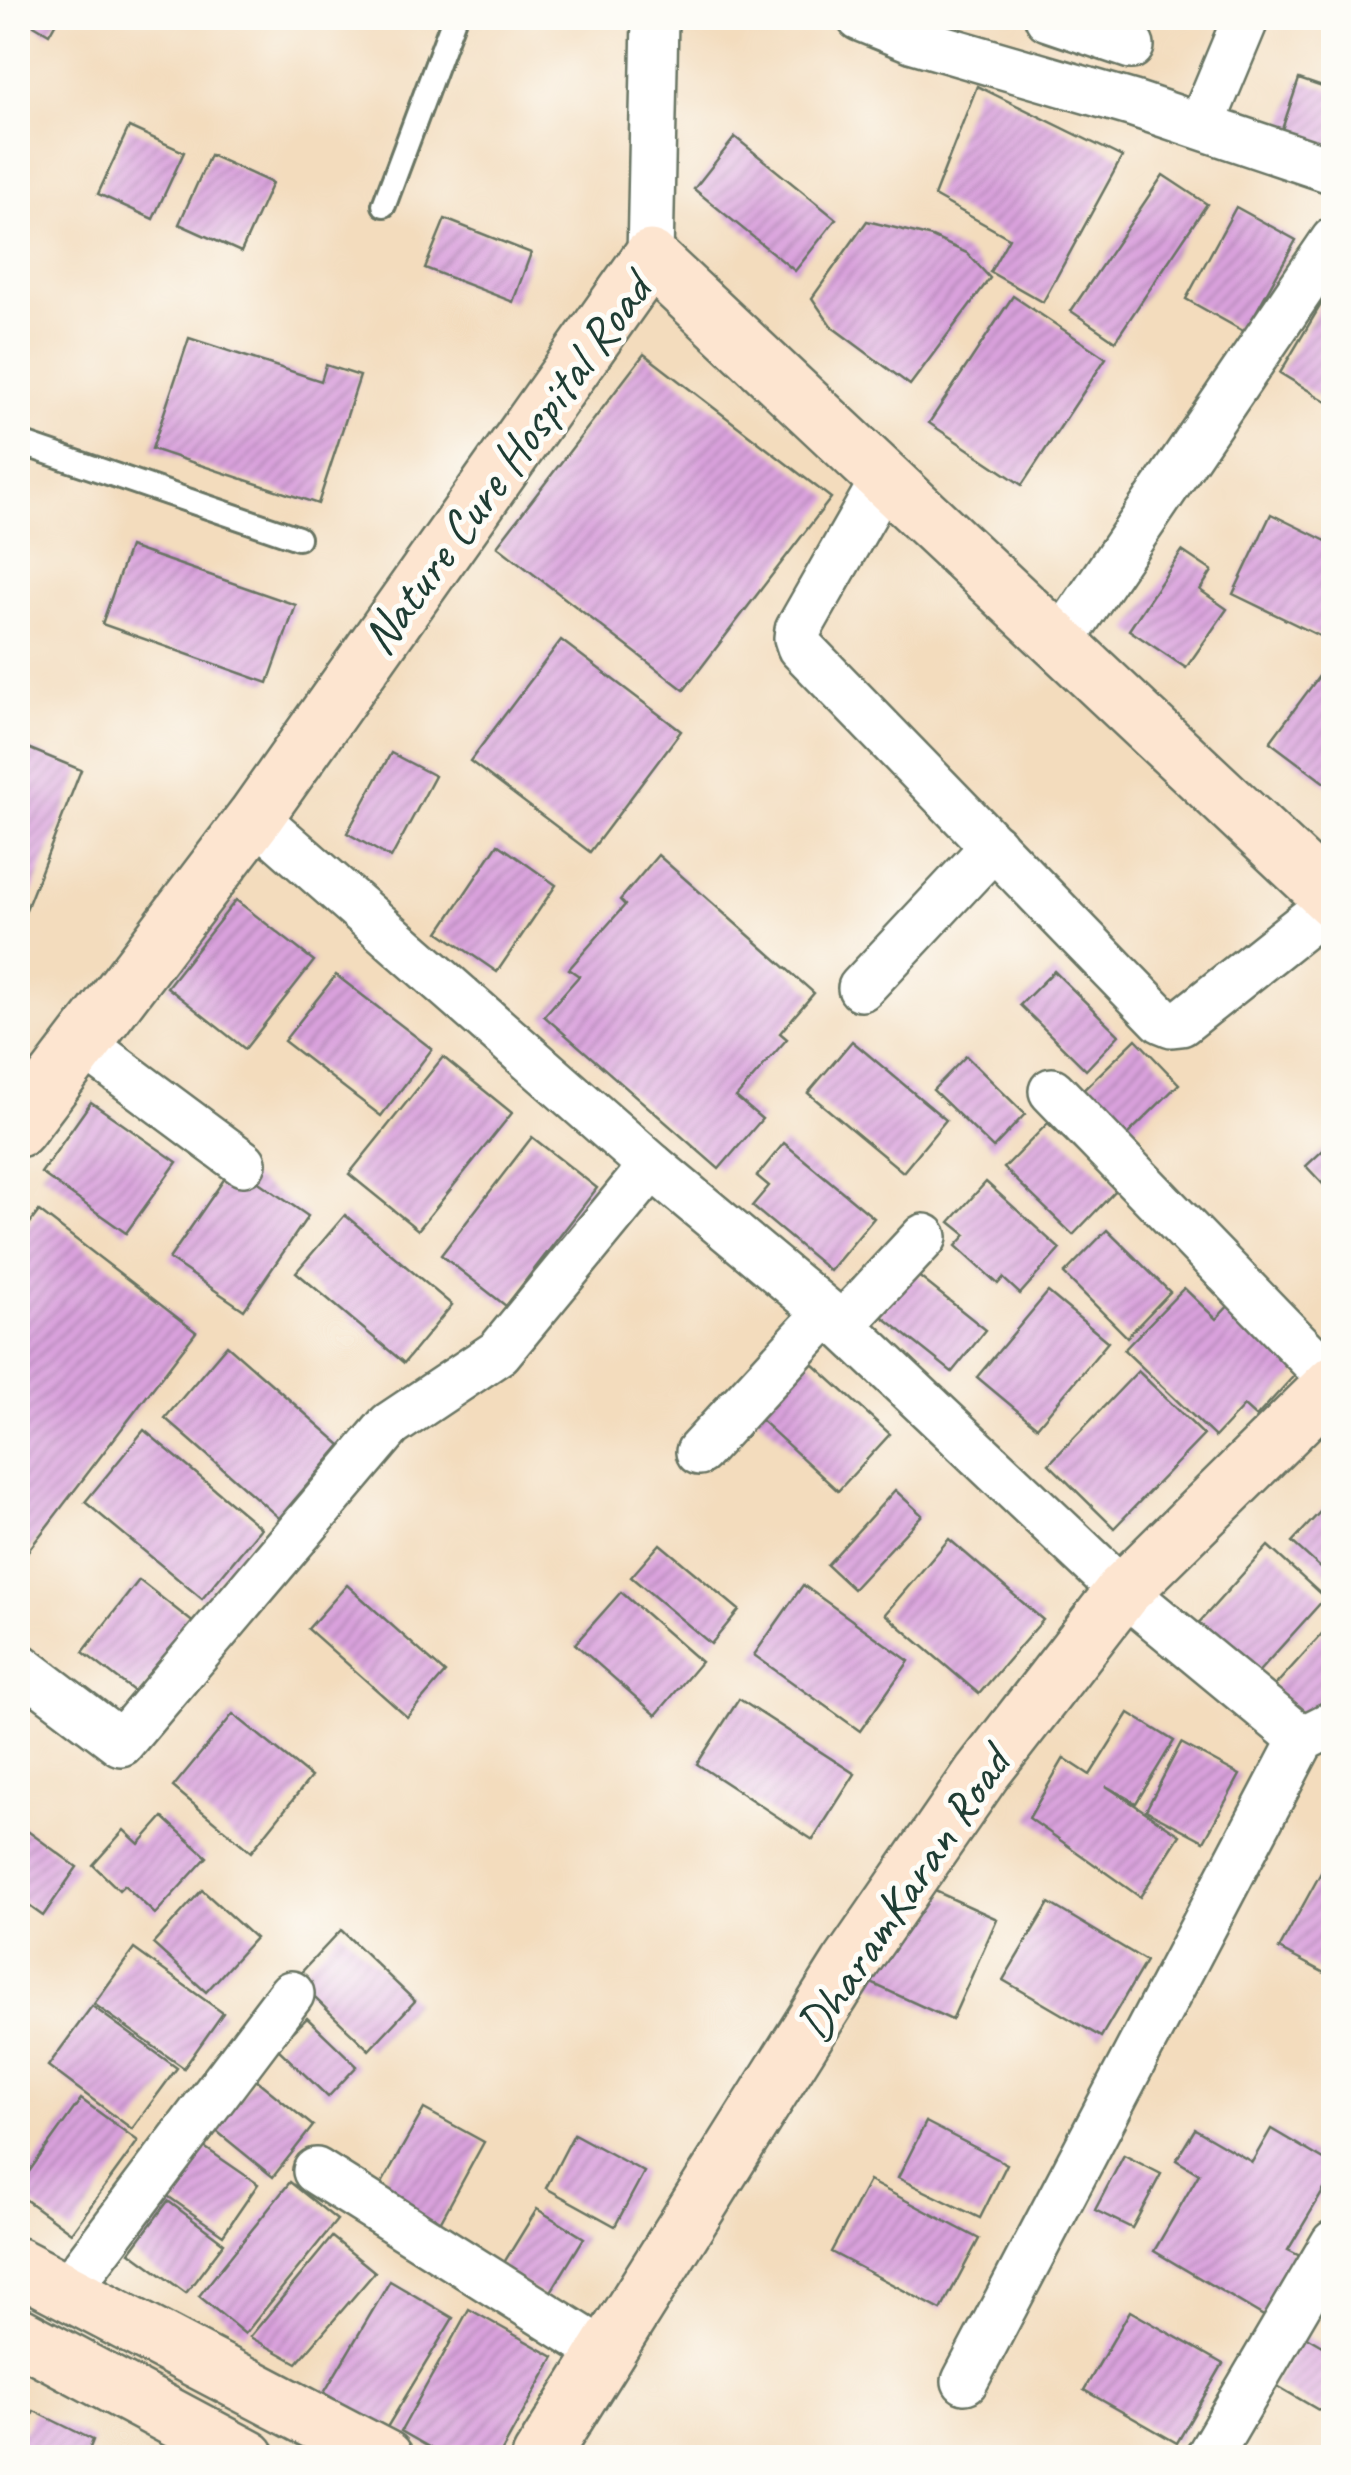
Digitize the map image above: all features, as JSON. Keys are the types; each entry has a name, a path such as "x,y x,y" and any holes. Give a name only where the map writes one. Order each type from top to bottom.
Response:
{"street":[{"path":"650,258 655,18"},
{"path":"1048,18 1137,32 1112,97"},
{"path":"1200,126 1246,18"},
{"path":"887,23 914,40 1112,97 1334,171"},
{"path":"1060,642 1334,240"},
{"name":"Nature Cure Hospital Road","path":"18,1129 254,817 650,258 1334,901"},
{"path":"884,479 802,623 797,638 800,647 1162,1020 1181,1023 1334,901"},
{"path":"254,817 652,1166 834,1319 1123,1591 1318,1731 965,2381"},
{"path":"861,988 994,846"},
{"path":"82,1044 243,1162"},
{"path":"1052,1092 1334,1382"},
{"path":"18,1665 121,1743 390,1425 500,1352 652,1166"},
{"path":"699,1452 834,1319 924,1238"},
{"name":"DharamKaran Road","path":"540,2458 848,1966 982,1773 1123,1591 1334,1382"},
{"path":"66,2292 292,1994"},
{"path":"316,2172 605,2353"},
{"path":"1208,2458 1334,2243"},
{"path":"18,2266 385,2458"},
{"path":"18,2335 248,2458"}],"lane":[{"path":"384,204 454,18"},
{"path":"18,442 298,538"}],"building":[{"path":"22,18 58,18 49,34"},
{"path":"1299,79 1334,91 1334,164 1277,144"},
{"path":"977,86 1122,157 1043,302 990,272 1009,238 934,196"},
{"path":"129,127 184,152 153,219 98,194"},
{"path":"735,137 836,219 795,271 694,189"},
{"path":"210,155 272,183 241,252 179,224"},
{"path":"1163,175 1207,204 1115,341 1071,311"},
{"path":"1236,207 1296,240 1245,332 1186,299"},
{"path":"445,219 531,253 513,302 425,268"},
{"path":"867,221 932,237 967,253 990,278 910,385 832,327 812,298"},
{"path":"1013,296 1106,358 1022,485 929,423"},
{"path":"1323,301 1334,308 1334,406 1280,373"},
{"path":"189,338 321,381 326,365 360,376 318,504 152,449"},
{"path":"644,354 831,498 684,690 497,546"},
{"path":"1271,514 1334,545 1334,643 1233,594"},
{"path":"129,547 296,605 268,683 102,624"},
{"path":"1182,551 1212,571 1200,590 1227,609 1186,668 1129,630"},
{"path":"561,640 681,731 590,852 470,761"},
{"path":"1334,656 1334,790 1270,742"},
{"path":"18,744 81,770 23,917 18,915"},
{"path":"391,753 435,776 391,858 347,833"},
{"path":"498,844 556,885 497,972 439,932"},
{"path":"658,855 814,993 780,1033 787,1039 736,1097 762,1119 719,1169 544,1016 579,976 569,969 625,905 620,900"},
{"path":"236,900 314,961 245,1049 167,987"},
{"path":"1054,971 1119,1035 1086,1070 1020,1005"},
{"path":"336,975 432,1049 381,1116 284,1041"},
{"path":"1136,1039 1179,1084 1122,1140 1078,1095"},
{"path":"852,1041 946,1120 903,1172 808,1093"},
{"path":"966,1056 1025,1114 993,1148 933,1090"},
{"path":"443,1057 512,1113 418,1230 349,1174"},
{"path":"91,1102 177,1162 126,1233 41,1173"},
{"path":"1048,1123 1117,1189 1073,1235 1004,1168"},
{"path":"532,1137 597,1188 506,1306 441,1255"},
{"path":"1334,1140 1334,1196 1306,1166"},
{"path":"784,1143 874,1218 830,1271 752,1206 769,1186 757,1176"},
{"path":"234,1165 308,1216 244,1310 169,1259"},
{"path":"986,1182 1060,1249 1020,1294 1003,1278 998,1284 956,1246 966,1235 950,1222"},
{"path":"39,1211 196,1332 18,1564 18,1239"},
{"path":"345,1215 452,1305 404,1363 296,1272"},
{"path":"1107,1230 1170,1292 1127,1337 1064,1274"},
{"path":"912,1271 986,1330 952,1372 878,1313"},
{"path":"1184,1288 1216,1319 1234,1300 1302,1367 1256,1417 1244,1406 1215,1437 1124,1350"},
{"path":"1048,1292 1108,1342 1037,1427 977,1377"},
{"path":"227,1345 341,1445 279,1518 165,1418"},
{"path":"801,1353 890,1434 838,1491 749,1409"},
{"path":"1138,1371 1204,1435 1114,1528 1049,1464"},
{"path":"144,1430 261,1528 202,1599 85,1502"},
{"path":"895,1490 922,1515 853,1589 827,1565"},
{"path":"1334,1497 1334,1580 1292,1542"},
{"path":"949,1539 1043,1620 979,1694 885,1614"},
{"path":"660,1544 739,1610 711,1644 631,1577"},
{"path":"1268,1546 1325,1598 1253,1678 1196,1626"},
{"path":"139,1580 195,1624 139,1695 83,1652"},
{"path":"347,1585 445,1673 407,1717 308,1629"},
{"path":"803,1585 909,1661 860,1731 754,1655"},
{"path":"621,1592 701,1662 656,1715 575,1644"},
{"path":"1329,1626 1334,1630 1334,1698 1310,1724 1272,1689"},
{"path":"739,1699 855,1774 813,1840 697,1764"},
{"path":"1129,1713 1174,1741 1136,1803 1106,1786 1180,1835 1140,1897 1029,1818 1064,1758 1090,1775"},
{"path":"233,1714 311,1777 251,1852 173,1787"},
{"path":"1181,1743 1240,1775 1204,1841 1146,1810"},
{"path":"163,1817 207,1857 155,1914 124,1885 119,1890 93,1865 124,1830 139,1844"},
{"path":"18,1824 77,1867 43,1916 18,1898"},
{"path":"1334,1849 1334,1978 1279,1949"},
{"path":"913,1881 997,1919 952,2020 858,1977"},
{"path":"202,1890 255,1938 206,1992 153,1944"},
{"path":"1049,1903 1146,1961 1101,2037 1003,1980"},
{"path":"341,1930 415,2001 369,2050 295,1979"},
{"path":"134,1949 223,2013 184,2068 94,2004"},
{"path":"92,2006 177,2068 132,2129 48,2066"},
{"path":"307,2018 357,2066 328,2097 277,2048"},
{"path":"255,2079 313,2126 273,2177 214,2129"},
{"path":"81,2099 138,2141 71,2233 18,2194 18,2187"},
{"path":"424,2109 484,2142 437,2228 376,2194"},
{"path":"926,2122 1007,2164 980,2218 898,2178"},
{"path":"1195,2129 1252,2162 1271,2129 1334,2166 1334,2173 1288,2250 1302,2257 1267,2318 1154,2251 1199,2174 1176,2160"},
{"path":"574,2134 644,2172 615,2226 546,2188"},
{"path":"194,2140 258,2184 223,2235 159,2190"},
{"path":"1124,2155 1161,2174 1132,2228 1095,2210"},
{"path":"869,2181 979,2239 941,2310 831,2252"},
{"path":"290,2182 337,2220 245,2334 199,2296"},
{"path":"168,2201 224,2243 186,2293 130,2252"},
{"path":"537,2209 584,2238 547,2298 500,2269"},
{"path":"332,2237 375,2272 297,2363 250,2337"},
{"path":"390,2281 453,2318 386,2429 324,2393"},
{"path":"469,2309 554,2357 498,2458 448,2458 401,2431"},
{"path":"1130,2311 1223,2364 1177,2443 1084,2390"},
{"path":"1303,2335 1334,2353 1334,2419 1274,2384"},
{"path":"34,2411 93,2440 86,2458 18,2458 18,2428 25,2431"}]}
